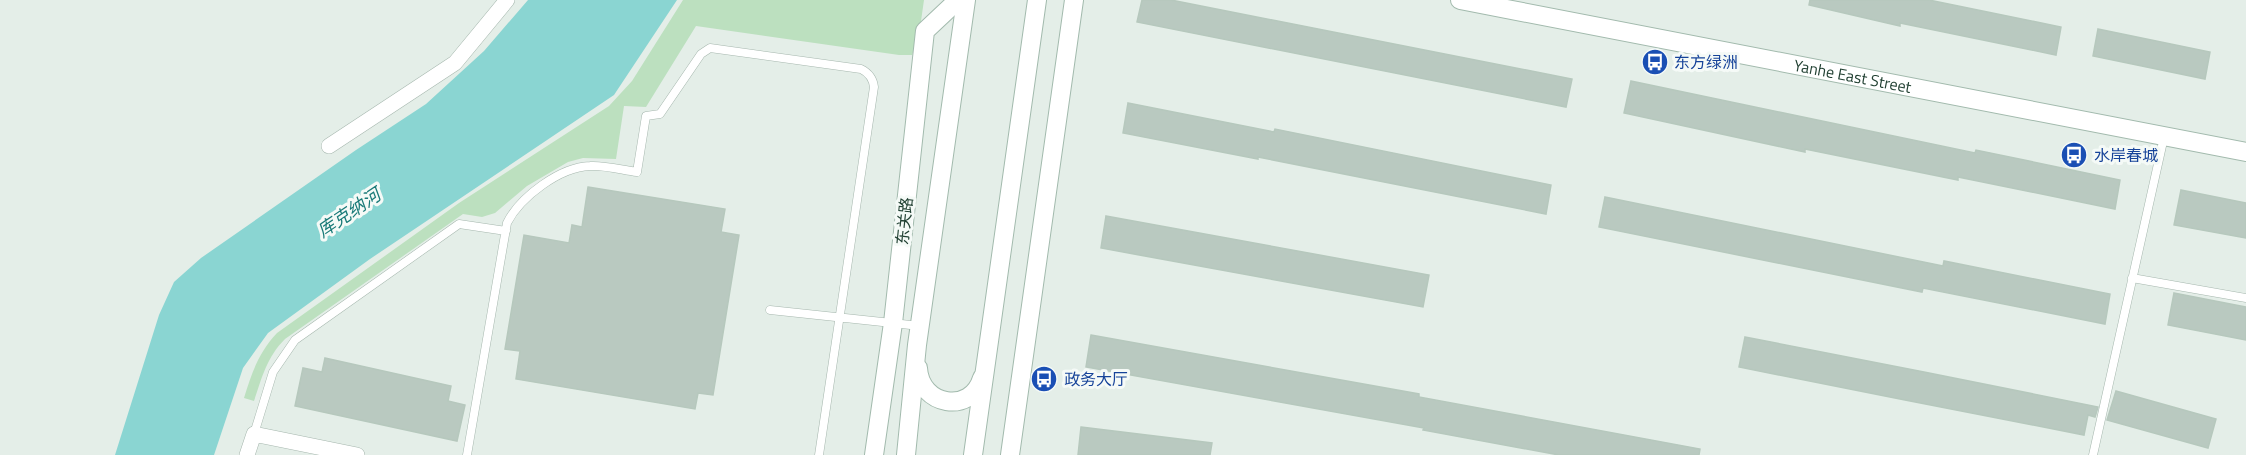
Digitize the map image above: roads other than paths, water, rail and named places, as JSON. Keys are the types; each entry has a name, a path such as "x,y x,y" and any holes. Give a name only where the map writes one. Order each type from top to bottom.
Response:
{"street":[{"path":"328,146 455,63 507,0"},
{"name":"东关路","path":"874,455 893,323 925,31 958,0"},
{"name":"东关路","path":"906,455 917,345 966,0"},
{"path":"973,455 1037,0"},
{"path":"1010,455 1074,0"},
{"name":"Yanhe East Street","path":"1460,0 2246,152"},
{"path":"917,345 919,377 923,386 930,394 948,402 968,397 975,391 981,382 986,365"},
{"path":"247,455 254,434 357,455"}],"lane":[{"path":"467,455 506,231 512,213 525,198 568,170 592,166 637,172 646,116 660,114 705,50 710,48 861,69 870,75 874,87 819,455"},
{"path":"2093,455 2164,136"},
{"path":"254,434 273,372 295,340 459,224 506,231"},
{"path":"2132,278 2246,298"},
{"path":"770,310 920,326"}],"water":[{"name":"库克纳河","path":"528,0 677,0 614,95 370,259 268,333 243,368 214,455 115,455 159,315 174,282 201,258 426,104 484,51"}],"place":[{"name":"东方绿洲","path":"1655,62"},
{"name":"水岸春城","path":"2074,155"},
{"name":"政务大厅","path":"1044,379"}]}
